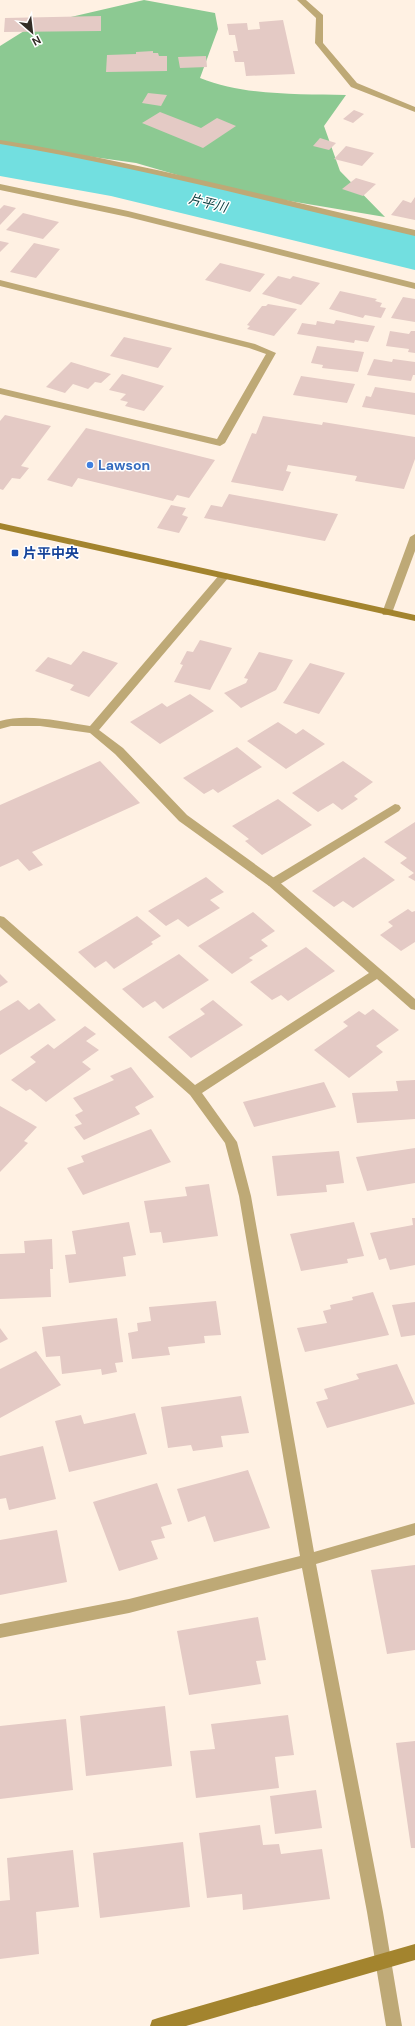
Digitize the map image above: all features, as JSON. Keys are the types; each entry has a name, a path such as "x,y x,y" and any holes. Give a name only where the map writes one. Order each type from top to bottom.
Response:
{"main road":[{"path":"0,526 415,618"},
{"path":"158,2026 415,1952"}],"street":[{"path":"301,0 320,17 320,43 354,85 415,110"},
{"path":"0,142 65,151 155,170 302,207 415,233"},
{"path":"0,187 128,214 415,286"},
{"path":"0,283 252,346 271,353 220,443 0,391"},
{"path":"387,613 415,537"},
{"path":"93,730 224,576"},
{"path":"0,725 11,722 40,722 93,730 119,751 183,818 273,883 376,974 415,1006"},
{"path":"273,883 395,808"},
{"path":"0,920 194,1092 231,1142 245,1196 308,1560 374,1904 382,1962 394,2026"},
{"path":"194,1092 376,974"},
{"path":"0,1632 129,1606 308,1560 415,1529"}],"green space":[{"path":"144,0 215,13 218,29 200,78 217,84 253,91 291,94 346,95 324,126 340,171 385,217 236,192 136,163 0,144 0,46 32,26"}],"building":[{"path":"101,16 101,31 4,32 5,18"},
{"path":"283,20 295,74 246,76 244,62 235,62 233,51 238,51 235,35 229,35 227,24 247,23 248,30 260,29 259,22"},
{"path":"153,51 153,53 158,53 159,56 167,56 167,71 106,72 107,55 136,54 136,52"},
{"path":"206,56 207,67 180,68 178,57"},
{"path":"148,93 167,95 161,106 142,103"},
{"path":"354,110 364,114 353,123 343,119"},
{"path":"160,112 201,128 217,118 236,126 203,148 142,123"},
{"path":"320,138 336,143 329,150 313,146"},
{"path":"346,146 374,153 362,166 334,159"},
{"path":"356,178 376,184 363,196 342,189"},
{"path":"415,197 415,220 391,215 403,200 411,203"},
{"path":"4,205 16,208 0,225 0,209"},
{"path":"23,213 59,222 43,239 6,230"},
{"path":"0,241 9,243 0,252"},
{"path":"34,243 60,249 36,278 10,272"},
{"path":"220,263 265,274 250,292 205,280"},
{"path":"278,276 290,279 293,276 320,283 301,305 262,294"},
{"path":"340,291 377,299 375,301 382,303 380,307 386,308 381,318 365,315 363,318 329,309"},
{"path":"403,297 415,299 415,322 391,318"},
{"path":"268,304 297,309 274,336 247,329 250,326 247,325 262,306 266,306"},
{"path":"336,320 375,326 368,342 355,340 354,343 297,334 302,323 316,325 317,321 334,324"},
{"path":"390,331 409,334 411,331 415,331 415,353 408,352 409,349 386,346"},
{"path":"124,337 172,348 158,368 110,356"},
{"path":"317,346 364,352 358,372 322,368 323,365 311,363"},
{"path":"374,359 392,362 393,359 415,362 415,375 413,375 411,381 367,375"},
{"path":"71,362 111,374 101,383 95,382 88,389 73,384 65,393 46,387"},
{"path":"122,374 164,386 144,411 125,406 128,402 120,400 126,394 109,390"},
{"path":"301,376 355,384 347,403 293,395"},
{"path":"375,387 415,393 415,415 362,407 366,396 371,397"},
{"path":"5,415 51,426 21,466 29,468 20,479 12,478 3,490 0,489 0,421"},
{"path":"263,416 322,425 323,422 415,437 415,459 404,489 355,481 357,476 288,465 286,471 291,472 283,491 231,482 252,433 256,434"},
{"path":"86,428 215,460 189,498 177,495 173,501 78,478 72,487 47,480"},
{"path":"229,494 338,514 325,541 204,518 211,505 222,507"},
{"path":"171,505 186,508 182,515 188,517 179,533 157,528"},
{"path":"200,640 232,648 210,690 174,682 183,665 180,664 187,651 193,652"},
{"path":"83,651 118,663 89,697 70,690 74,685 35,671 48,657 71,665"},
{"path":"259,652 293,660 276,690 241,708 224,693 246,683 248,679 244,678"},
{"path":"310,663 345,673 319,714 283,703"},
{"path":"190,694 214,711 160,744 130,722 162,703 167,707"},
{"path":"278,722 296,734 303,729 325,744 286,769 247,741"},
{"path":"237,747 262,767 218,793 213,789 204,794 183,778"},
{"path":"100,761 140,803 32,852 43,865 29,871 18,859 0,867 0,805"},
{"path":"343,761 373,782 354,796 358,799 342,810 333,803 318,812 292,793"},
{"path":"278,799 312,825 262,855 245,841 249,839 232,826"},
{"path":"415,822 415,881 408,877 414,873 400,863 407,858 384,842"},
{"path":"364,857 395,880 353,908 343,901 334,907 312,891"},
{"path":"206,877 224,892 210,900 220,908 188,927 178,919 166,926 148,911"},
{"path":"408,909 412,912 415,911 415,942 401,951 380,935 393,926 388,922"},
{"path":"253,912 275,931 261,940 268,946 249,958 253,960 232,974 198,946"},
{"path":"137,916 161,936 151,942 153,944 114,969 106,961 95,968 78,952"},
{"path":"306,947 335,971 288,1001 281,995 272,1000 250,982"},
{"path":"179,954 209,980 163,1009 155,1001 143,1008 122,989"},
{"path":"0,974 8,982 0,987"},
{"path":"18,1000 29,1010 39,1003 56,1020 0,1055 0,1011"},
{"path":"213,1000 243,1025 191,1058 168,1037 205,1014 200,1009"},
{"path":"373,1009 399,1030 376,1046 383,1052 349,1078 314,1050 348,1026 343,1022 359,1011 365,1015"},
{"path":"85,1026 96,1034 86,1041 99,1050 82,1062 91,1069 46,1102 30,1089 26,1091 11,1080 36,1062 30,1057 48,1044 54,1049"},
{"path":"131,1067 154,1097 135,1107 140,1114 84,1140 74,1127 82,1124 75,1115 83,1111 73,1098 114,1080 110,1076"},
{"path":"415,1080 415,1119 357,1123 352,1093 398,1091 396,1081"},
{"path":"324,1082 336,1107 254,1127 243,1102"},
{"path":"0,1106 37,1127 24,1141 28,1143 0,1172"},
{"path":"151,1129 171,1162 83,1195 67,1168 84,1162 81,1156"},
{"path":"415,1148 415,1183 367,1191 356,1157"},
{"path":"339,1151 344,1183 326,1185 327,1192 277,1196 272,1156"},
{"path":"209,1184 218,1236 163,1243 161,1232 150,1233 144,1201 187,1196 185,1187"},
{"path":"412,1218 415,1218 415,1265 390,1270 386,1258 379,1260 370,1233 413,1225"},
{"path":"129,1222 136,1255 123,1257 126,1276 69,1283 65,1255 76,1254 72,1231"},
{"path":"354,1222 364,1256 347,1259 348,1263 301,1271 290,1234"},
{"path":"52,1239 53,1269 50,1269 51,1297 0,1299 0,1254 25,1253 24,1241"},
{"path":"373,1292 389,1335 305,1352 297,1328 327,1323 323,1311 331,1309 330,1305 353,1300 352,1297"},
{"path":"216,1301 221,1335 204,1336 205,1343 168,1347 170,1355 132,1359 128,1333 138,1331 137,1323 151,1321 149,1307"},
{"path":"415,1302 415,1335 401,1337 392,1305"},
{"path":"117,1318 123,1362 115,1363 117,1372 102,1375 101,1369 62,1374 60,1356 46,1357 42,1327"},
{"path":"0,1328 8,1339 0,1343"},
{"path":"36,1351 61,1385 0,1418 0,1369"},
{"path":"397,1364 415,1404 327,1428 316,1402 328,1399 324,1389 359,1379 356,1374"},
{"path":"241,1396 249,1433 221,1436 223,1447 193,1451 191,1445 168,1448 161,1407"},
{"path":"135,1413 147,1454 69,1472 55,1421 81,1415 84,1424"},
{"path":"43,1446 56,1499 9,1510 6,1498 0,1499 0,1456"},
{"path":"248,1470 270,1528 214,1542 205,1516 188,1522 177,1489"},
{"path":"157,1483 172,1524 161,1527 165,1538 151,1541 158,1559 119,1571 93,1502"},
{"path":"57,1530 67,1582 0,1595 0,1540"},
{"path":"415,1565 415,1650 387,1654 371,1570"},
{"path":"258,1617 266,1660 256,1661 261,1684 189,1695 177,1631"},
{"path":"165,1706 172,1766 86,1776 80,1716"},
{"path":"288,1715 294,1755 275,1757 279,1788 196,1798 190,1751 215,1749 211,1724"},
{"path":"66,1719 73,1790 0,1799 0,1726"},
{"path":"415,1741 415,1848 411,1848 396,1743"},
{"path":"316,1790 322,1828 275,1834 270,1796"},
{"path":"260,1825 263,1845 279,1844 281,1854 322,1849 330,1899 243,1910 242,1894 207,1898 199,1833"},
{"path":"183,1842 190,1907 100,1918 93,1853"},
{"path":"73,1850 79,1907 36,1912 39,1954 0,1959 0,1901 10,1900 7,1858"}],"waterway":[{"name":"片平川","path":"0,159 111,179 415,252"}],"place":[{"name":"Lawson","path":"90,465"},
{"name":"片平中央","path":"15,553"}]}
